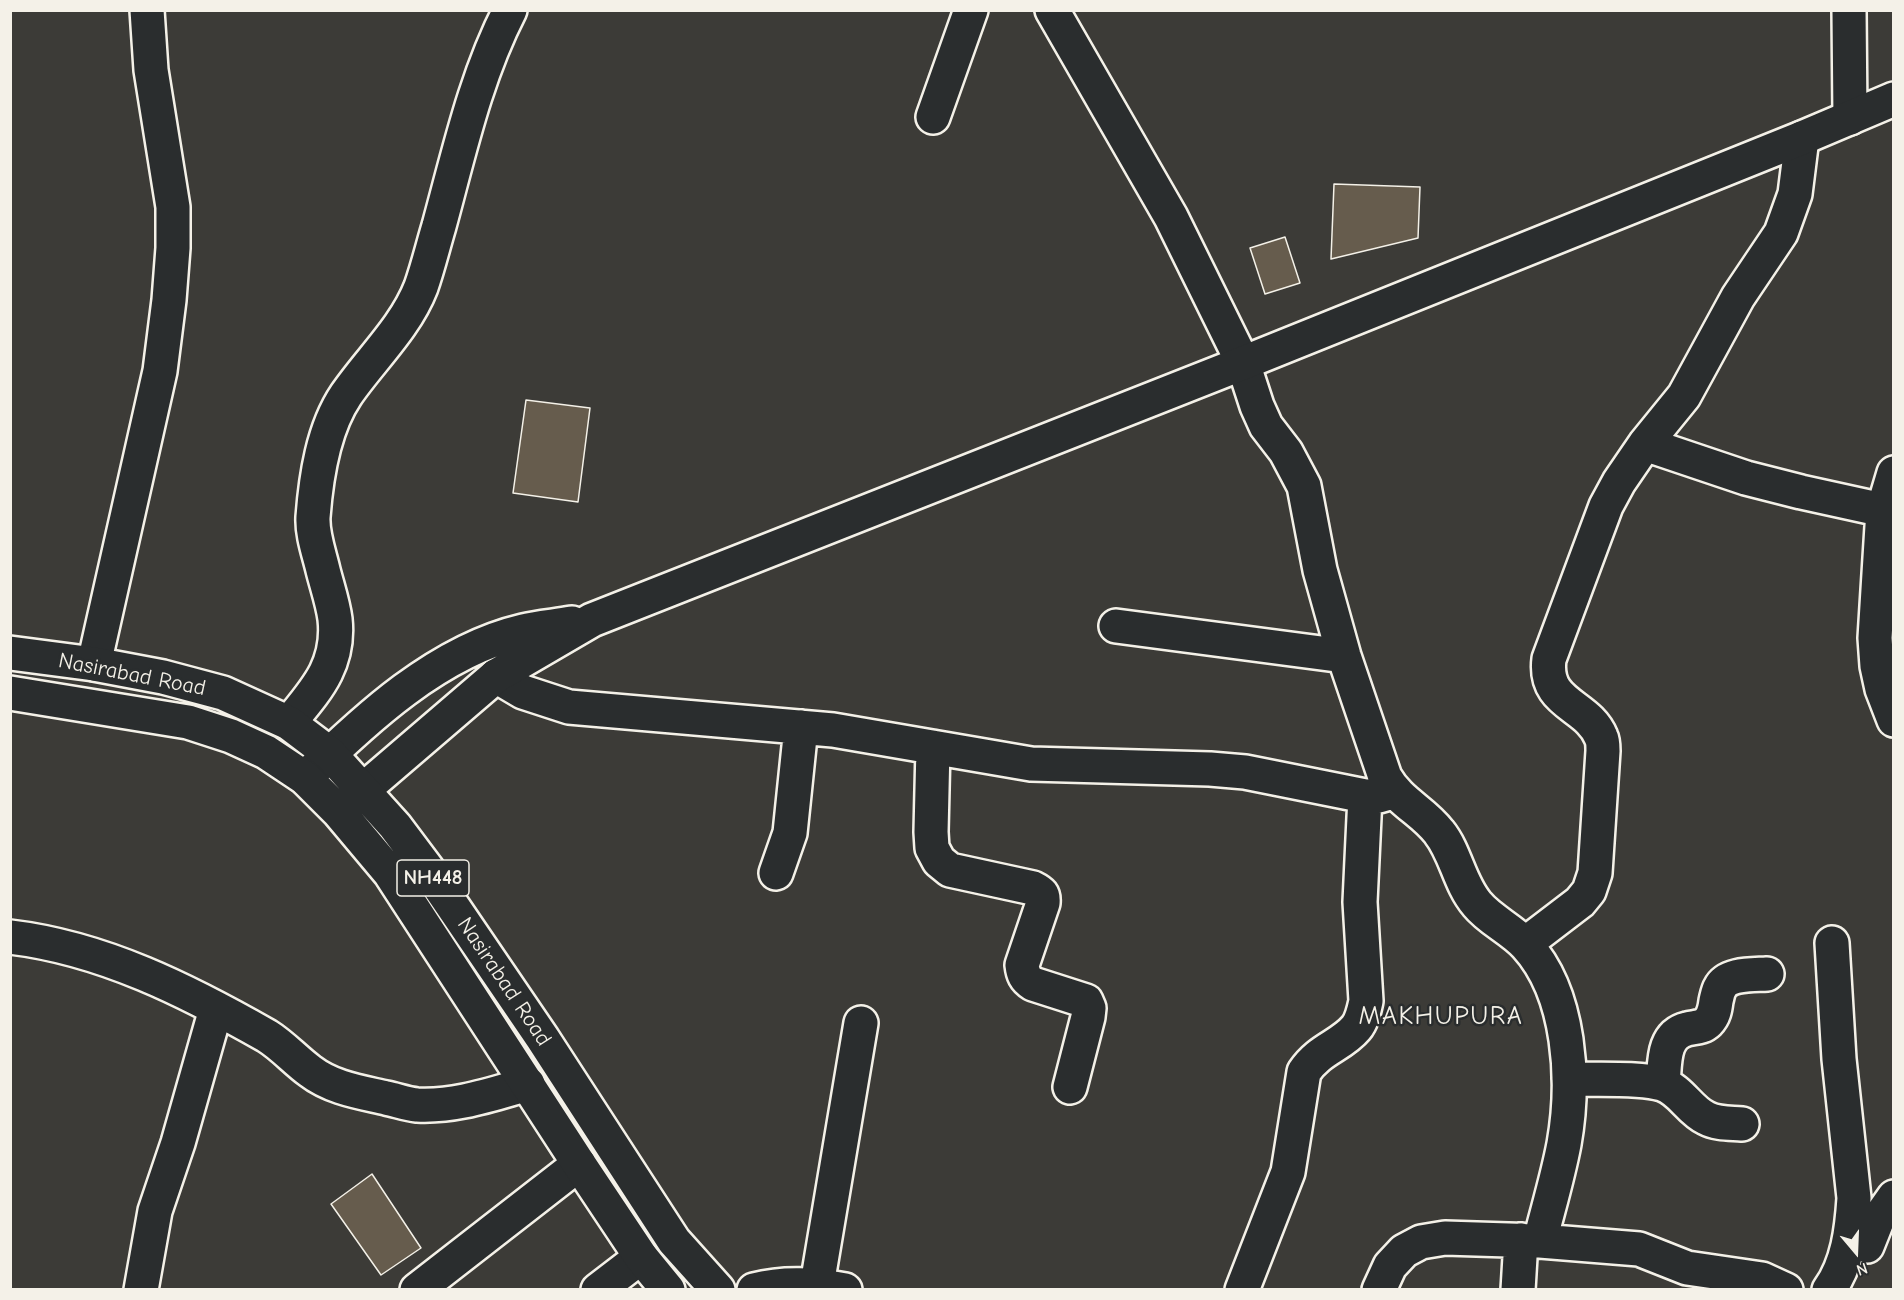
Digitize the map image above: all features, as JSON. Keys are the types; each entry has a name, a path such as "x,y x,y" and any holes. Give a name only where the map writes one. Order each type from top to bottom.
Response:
{"main road":[{"path":"94,664 160,371 169,300 173,207 151,70 147,10"},
{"path":"289,723 321,683 332,662 335,642 335,618 316,545 313,519 322,453 333,418 346,396 392,334 421,288 480,79 495,39 510,10"},
{"path":"933,117 971,10"},
{"path":"1052,10 1171,217 1243,363 1266,426 1286,452 1304,486 1320,570 1344,656 1386,777 1379,794 1360,877 1366,1001 1363,1013 1356,1028 1342,1040 1323,1051 1304,1072 1288,1172 1242,1290"},
{"path":"1850,10 1850,118"},
{"path":"338,811 496,676 592,620 1243,363 1802,138 1893,99"},
{"path":"1525,944 1580,902 1589,891 1595,873 1604,752 1601,737 1592,723 1556,692 1549,681 1547,670 1549,659 1606,506 1625,472 1684,396 1738,297 1781,233 1795,194 1802,138"},
{"path":"1645,444 1746,478 1883,510"},
{"path":"1893,473 1883,510 1875,638 1877,666 1882,689 1893,720"},
{"path":"305,778 367,719 411,686 470,651 521,631 592,620"},
{"path":"1116,626 1344,656"},
{"name":"Nasirabad Road","path":"10,653 94,664 163,677 223,693 289,723 330,754 395,826 543,1039 674,1241 718,1290"},
{"path":"496,676 523,692 569,707 801,727 865,735 1031,764 1245,772 1379,794 1425,817 1440,833 1477,905 1525,944 1542,967 1561,1015 1569,1079 1564,1143 1531,1240 1518,1290"},
{"name":"Nasirabad Road","path":"10,693 188,722 231,736 267,752 305,778 338,811 390,873 579,1164 641,1257 668,1290"},
{"path":"776,873 790,833 801,727"},
{"path":"933,747 931,832 932,848 939,861 950,870 1033,888 1044,896 1022,965 1023,973 1033,984 1080,997 1086,1001 1089,1008 1070,1087"},
{"path":"10,937 33,940 123,964 216,1009 271,1039 310,1071 327,1082 347,1089 415,1105 442,1105 469,1101 528,1084"},
{"path":"1832,943 1839,1059 1854,1198 1853,1219 1870,1246"},
{"path":"1663,1084 1669,1043 1674,1035 1684,1030 1704,1026 1710,1021 1724,982 1732,978 1767,974"},
{"path":"141,1290 155,1211 178,1143 216,1009"},
{"path":"754,1290 788,1283 831,1287 861,1023"},
{"path":"1569,1079 1663,1084 1675,1090 1704,1118 1716,1122 1742,1124"},
{"path":"417,1290 579,1164"},
{"path":"1829,1290 1840,1270 1870,1246 1877,1221 1893,1197"},
{"path":"1379,1290 1390,1266 1404,1251 1421,1242 1445,1238 1531,1240 1639,1249 1687,1268 1762,1279 1786,1290"},
{"path":"598,1290 641,1257"}],"building":[{"path":"1334,184 1420,187 1418,238 1331,259"},
{"path":"1285,237 1300,283 1265,294 1250,248"},
{"path":"526,400 590,408 578,502 513,493"},
{"path":"372,1174 421,1248 381,1275 331,1204"}],"district":[{"name":"MAKHUPURA","path":"1441,1017"}]}
